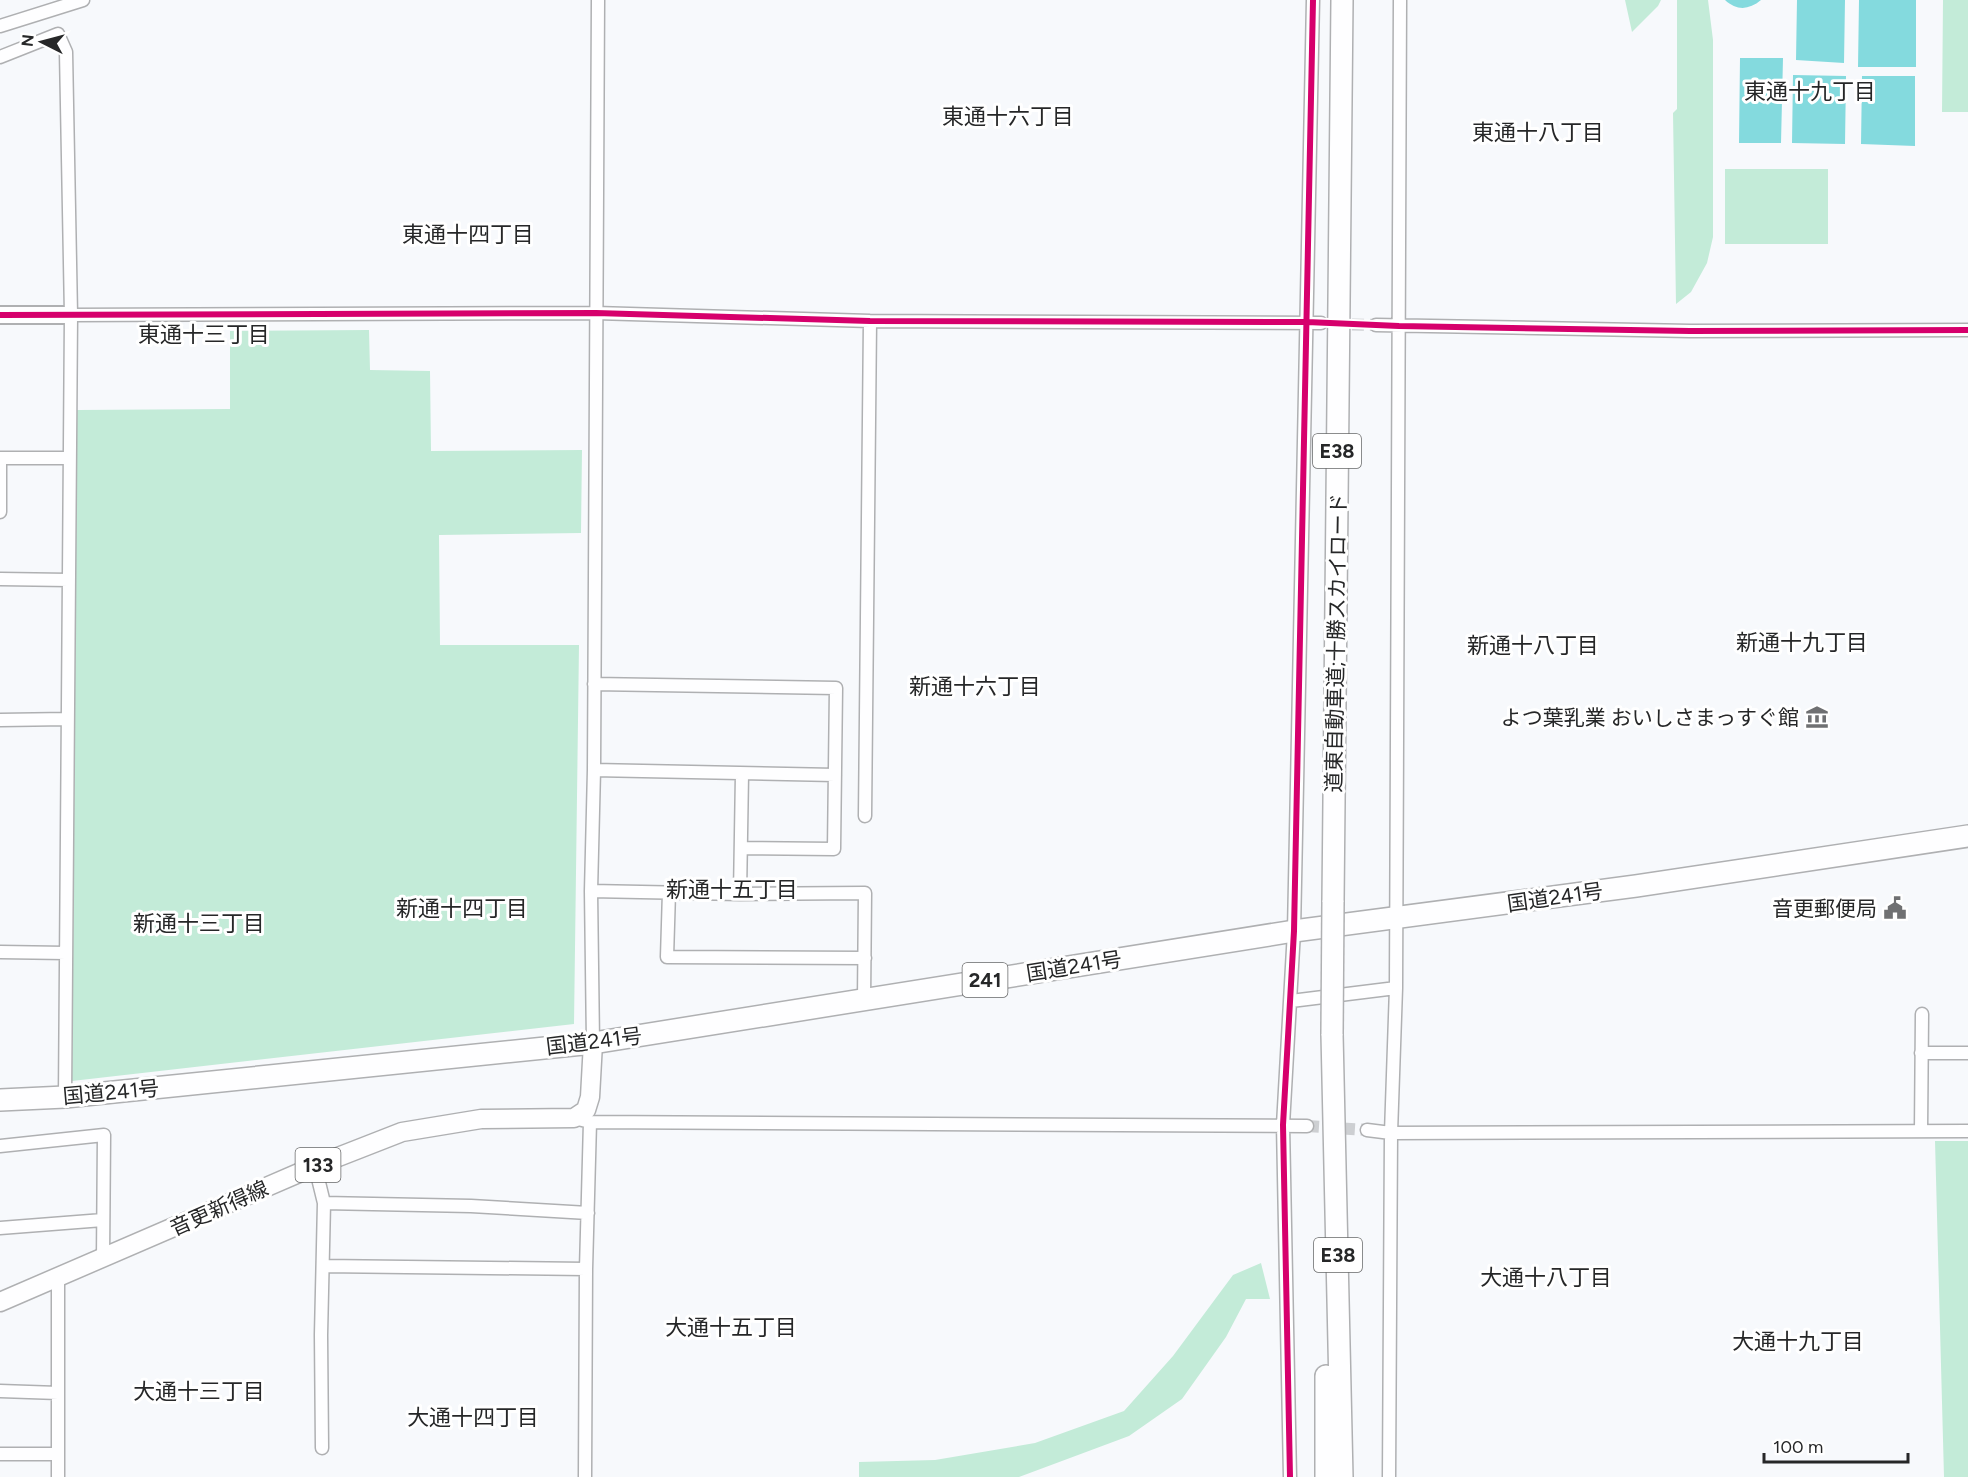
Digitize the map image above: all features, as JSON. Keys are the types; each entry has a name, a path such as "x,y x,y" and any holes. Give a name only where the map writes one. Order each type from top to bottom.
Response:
{"highway":[{"name":"道東自動車道;十勝スカイロード","path":"1326,1477 1342,0"},
{"name":"国道241号","path":"0,1100 65,1097 593,1043 1294,931 1636,886 1968,836"},
{"name":"道東自動車道;十勝スカイロード","path":"1332,1034 1342,1477"}],"main road":[{"path":"582,1120 590,1097 593,1043"},
{"name":"音更新得線","path":"0,1302 315,1166 402,1132 481,1119 582,1120"}],"street":[{"path":"0,26 83,0"},
{"path":"593,1043 591,891 594,770 598,0"},
{"path":"1290,1477 1283,1125 1294,931 1313,0"},
{"path":"1389,1477 1391,1133 1396,988 1400,0"},
{"path":"0,57 58,34 66,52 71,315 65,1097"},
{"path":"0,315 596,313 870,321 1321,323"},
{"path":"865,816 870,321"},
{"path":"1376,325 1690,331 1968,330"},
{"path":"0,512 0,458 69,458"},
{"path":"0,579 69,580"},
{"path":"594,684 836,688 834,849 741,848"},
{"path":"0,720 67,719"},
{"path":"594,770 835,775"},
{"path":"740,894 742,774"},
{"path":"591,891 740,894 865,893 864,1000"},
{"path":"669,892 668,957 865,958"},
{"path":"0,952 66,953"},
{"path":"1291,1001 1396,988"},
{"path":"1922,1014 1922,1131"},
{"path":"1922,1053 1968,1053"},
{"path":"585,1477 588,1213 582,1120 1307,1126"},
{"path":"1367,1130 1391,1133 1968,1131"},
{"path":"0,1146 104,1135 103,1259"},
{"path":"315,1166 324,1203 321,1335 322,1448"},
{"path":"324,1203 471,1206 588,1213"},
{"path":"0,1228 103,1220"},
{"path":"323,1266 586,1269"},
{"path":"58,1278 58,1477"},
{"path":"0,1391 58,1393"},
{"path":"0,1454 58,1454"}],"green space":[{"path":"1625,0 1661,0 1658,6 1632,32"},
{"path":"1677,0 1708,0 1713,40 1713,237 1707,263 1691,292 1676,304 1673,113 1677,109"},
{"path":"1943,0 1968,0 1968,112 1942,112"},
{"path":"1725,169 1828,169 1828,244 1725,244"},
{"path":"369,330 370,370 430,371 431,451 582,450 581,533 439,535 440,645 579,645 574,1024 72,1081 77,410 230,409 230,331"},
{"path":"1935,1141 1968,1141 1968,1477 1944,1477"},
{"path":"1261,1263 1270,1299 1246,1299 1226,1337 1182,1399 1129,1436 1019,1477 859,1477 859,1462 935,1460 1035,1443 1124,1411 1173,1356 1233,1275"}],"water":[{"path":"1725,0 1761,0 1752,6 1743,8 1734,6"},
{"path":"1797,0 1845,0 1844,63 1796,60"},
{"path":"1859,0 1916,0 1916,67 1858,67"},
{"path":"1740,58 1783,58 1781,143 1739,143"},
{"path":"1793,75 1846,76 1845,144 1792,143"},
{"path":"1862,76 1915,76 1915,146 1861,144"}],"tunnel":[{"path":"1334,324 1376,325"},
{"path":"1307,1126 1367,1130"}],"cycle path":[{"path":"1290,1477 1283,1125 1294,931 1313,0"},
{"path":"0,315 596,313 870,321 1307,322 1399,326 1690,331 1968,330"}],"place":[{"name":"よつ葉乳業 おいしさまっすぐ館","path":"1817,717"},
{"name":"音更郵便局","path":"1895,908"}],"district":[{"name":"東通十九丁目","path":"1810,91"},
{"name":"東通十六丁目","path":"1008,116"},
{"name":"東通十八丁目","path":"1538,132"},
{"name":"東通十四丁目","path":"468,234"},
{"name":"東通十三丁目","path":"204,334"},
{"name":"新通十九丁目","path":"1802,642"},
{"name":"新通十八丁目","path":"1533,645"},
{"name":"新通十六丁目","path":"975,686"},
{"name":"新通十五丁目","path":"732,889"},
{"name":"新通十四丁目","path":"462,908"},
{"name":"新通十三丁目","path":"199,923"},
{"name":"大通十八丁目","path":"1546,1277"},
{"name":"大通十五丁目","path":"731,1327"},
{"name":"大通十九丁目","path":"1798,1341"},
{"name":"大通十三丁目","path":"199,1391"},
{"name":"大通十四丁目","path":"473,1417"}]}
